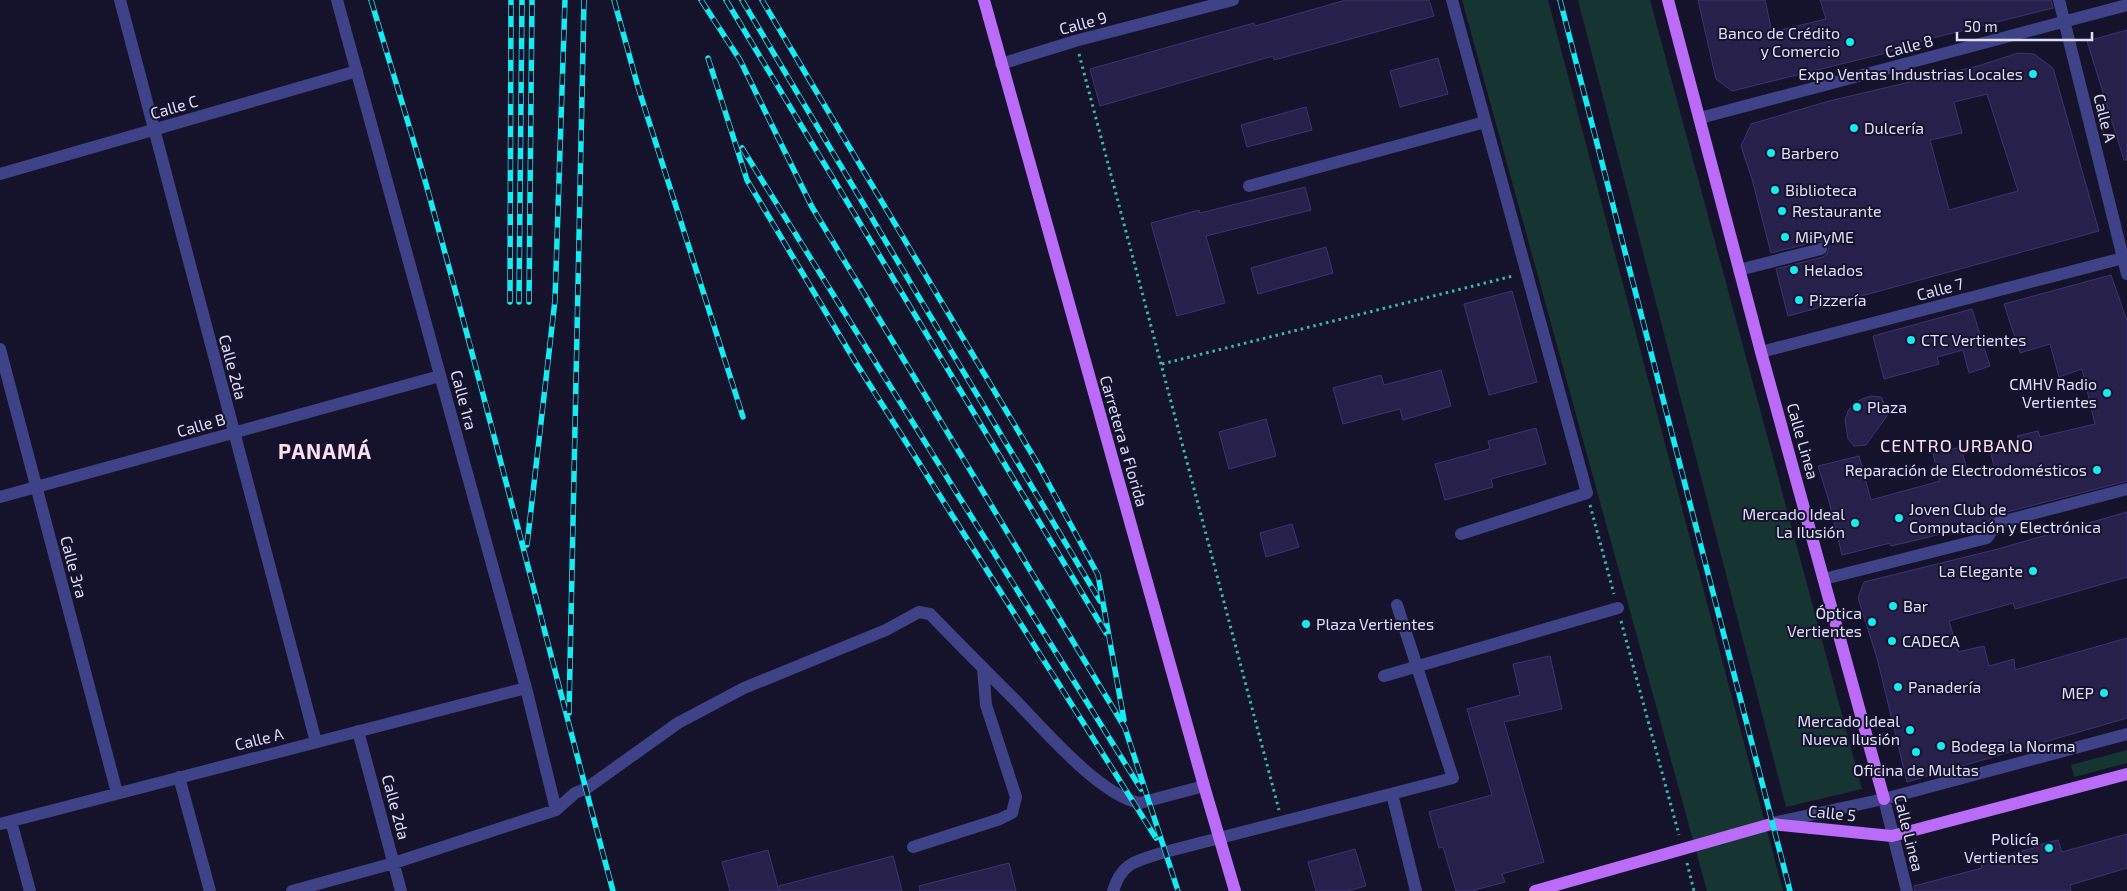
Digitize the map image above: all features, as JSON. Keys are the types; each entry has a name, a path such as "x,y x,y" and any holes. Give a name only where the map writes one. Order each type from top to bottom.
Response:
{"main road":[{"name":"Carretera a Florida","path":"984,0 1235,891"},
{"name":"Calle Linea","path":"1668,0 1761,352 1884,799"},
{"name":"Calle 5","path":"1535,891 1771,824 1892,836 2127,774"}],"street":[{"name":"Calle 2da","path":"120,0 316,742"},
{"name":"Calle 1ra","path":"337,0 526,688 556,810"},
{"name":"Calle 9","path":"1001,64 1075,41 1232,0"},
{"path":"1452,0 1587,493 1461,534"},
{"name":"Calle A","path":"2059,0 2125,257 2127,274"},
{"name":"Calle 8","path":"1700,118 2127,5"},
{"name":"Calle C","path":"0,174 357,71"},
{"path":"1249,186 1486,122"},
{"path":"1739,270 1821,249"},
{"name":"Calle 7","path":"1761,352 2125,257"},
{"name":"Calle 3ra","path":"0,349 118,793"},
{"name":"Calle B","path":"0,497 440,376"},
{"path":"1824,579 1986,538 1997,523 2127,490"},
{"path":"1113,891 1117,876 1130,863 1453,778 1397,605"},
{"path":"1384,676 1618,608"},
{"path":"292,891 394,863 556,810 575,793 586,788 678,723 744,688 886,630 919,612 930,614 1068,754 1114,792 1133,802 1140,803 1204,786"},
{"path":"913,846 1012,814 1016,797 986,705 983,668"},
{"name":"Calle A","path":"5,822 526,688"},
{"name":"Calle 2da","path":"358,731 401,891"},
{"path":"1771,824 1884,799 2127,734"},
{"path":"179,777 210,891"},
{"path":"1392,794 1416,891"},
{"name":"Calle Linea","path":"1884,799 1907,891"},
{"path":"5,822 30,891"}],"path":[{"path":"1075,41 1282,822"},
{"path":"1162,364 1526,273"},
{"path":"1587,493 1694,891"}],"green space":[{"path":"1462,0 1548,0 1783,891 1707,891"},
{"path":"1578,0 1650,0 1862,789 1786,807"},
{"path":"2127,750 2127,763 2074,777 2071,765"}],"building":[{"path":"1346,0 1429,0 1434,16 1274,60 1273,56 1100,106 1090,69 1254,23 1255,26"},
{"path":"1698,0 1765,0 1772,32 1826,19 1820,0 2051,0 2053,8 1929,39 1882,54 1732,91 1716,79"},
{"path":"2127,30 2127,160 2124,160 2087,41"},
{"path":"2018,53 2034,54 2053,68 2099,231 1788,316 1776,269 1823,257 1827,254 1829,247 1826,243 1819,241 1771,253 1752,179 1741,146 1751,124 1829,101 1978,66","holes":["1987,94 2018,191 1949,210 1930,140 1962,133 1954,102"]},
{"path":"1438,58 1448,94 1400,107 1390,71"},
{"path":"1306,107 1312,130 1247,147 1241,125"},
{"path":"1305,187 1311,210 1206,236 1225,303 1177,316 1151,223 1199,210 1200,213"},
{"path":"1326,247 1333,273 1258,294 1251,268"},
{"path":"2111,275 2127,321 2127,481 1995,515 1989,521 1921,539 1891,546 1890,543 1842,555 1829,501 1818,466 1859,456 1871,500 1940,481 1933,454 1961,447 1969,478 1995,471 1990,449 2019,441 2017,436 2038,431 2040,437 2095,424 2082,369 2059,377 2050,344 2020,353 2004,304"},
{"path":"1512,291 1537,382 1489,395 1464,304"},
{"path":"1972,309 1990,366 1969,373 1963,350 1937,357 1939,364 1884,379 1873,336"},
{"path":"1441,370 1451,406 1403,420 1400,409 1343,424 1333,388 1381,375 1384,385"},
{"path":"1871,396 1881,397 1889,413 1866,445 1854,446 1848,439 1845,420 1848,411 1854,404"},
{"path":"1266,419 1276,456 1229,469 1219,432"},
{"path":"1536,428 1546,464 1491,479 1493,487 1445,500 1435,464 1490,449 1488,441"},
{"path":"2127,512 2127,577 2015,609 2013,603 1949,621 1958,652 1984,646 1989,666 2014,659 2015,670 2127,638 2127,718 1907,782 1877,658 1858,598 1864,582 1998,549"},
{"path":"1292,524 1299,547 1266,557 1260,533"},
{"path":"1550,656 1562,709 1504,722 1544,862 1502,874 1505,882 1471,891 1456,891 1443,847 1439,848 1429,812 1492,795 1467,709 1520,695 1513,664"},
{"path":"2127,834 2127,868 2070,885 2071,891 1915,891 1914,886 1982,868 1980,862 2034,848 2034,846 2058,840 2062,852"},
{"path":"1355,849 1366,886 1347,891 1316,891 1308,862"},
{"path":"768,850 779,891 730,891 722,862"},
{"path":"893,856 902,891 780,891 779,886"},
{"path":"1009,863 1016,891 920,891 919,886"}],"railway":[{"path":"371,0 419,160 457,298 613,891"},
{"path":"510,302 511,0"},
{"path":"519,302 522,0"},
{"path":"529,302 532,0"},
{"path":"527,545 555,300 565,0"},
{"path":"569,713 584,0"},
{"path":"614,0 638,87 743,417"},
{"path":"701,0 740,60 812,207 1125,728 1178,891"},
{"path":"726,0 1106,633"},
{"path":"742,0 1100,601"},
{"path":"762,0 1039,466 1098,575 1124,720"},
{"path":"1560,0 1790,891"},
{"path":"708,58 747,180 856,363 1156,838"},
{"path":"742,148 1141,789"}],"place":[{"name":"Banco de Crédito y Comercio","path":"1850,42"},
{"name":"Expo Ventas Industrias Locales","path":"2033,74"},
{"name":"Dulcería","path":"1854,128"},
{"name":"Barbero","path":"1771,153"},
{"name":"Biblioteca","path":"1775,190"},
{"name":"Restaurante","path":"1782,211"},
{"name":"MiPyME","path":"1785,237"},
{"name":"Helados","path":"1794,270"},
{"name":"Pizzería","path":"1799,300"},
{"name":"CTC Vertientes","path":"1911,340"},
{"name":"CMHV Radio Vertientes","path":"2107,393"},
{"name":"Plaza","path":"1857,407"},
{"name":"Reparación de Electrodomésticos","path":"2097,470"},
{"name":"Joven Club de Computación y Electrónica","path":"1899,518"},
{"name":"Mercado Ideal La Ilusión","path":"1855,523"},
{"name":"La Elegante","path":"2033,571"},
{"name":"Bar","path":"1893,606"},
{"name":"Óptica Vertientes","path":"1872,622"},
{"name":"Plaza Vertientes","path":"1306,624"},
{"name":"CADECA","path":"1892,641"},
{"name":"Panadería","path":"1898,687"},
{"name":"MEP","path":"2104,693"},
{"name":"Mercado Ideal Nueva Ilusión","path":"1910,730"},
{"name":"Bodega la Norma","path":"1941,746"},
{"name":"Oficina de Multas","path":"1916,752"},
{"name":"Policía Vertientes","path":"2049,848"}],"district":[{"name":"CENTRO URBANO","path":"1957,446"},
{"name":"PANAMÁ","path":"325,452"}]}
